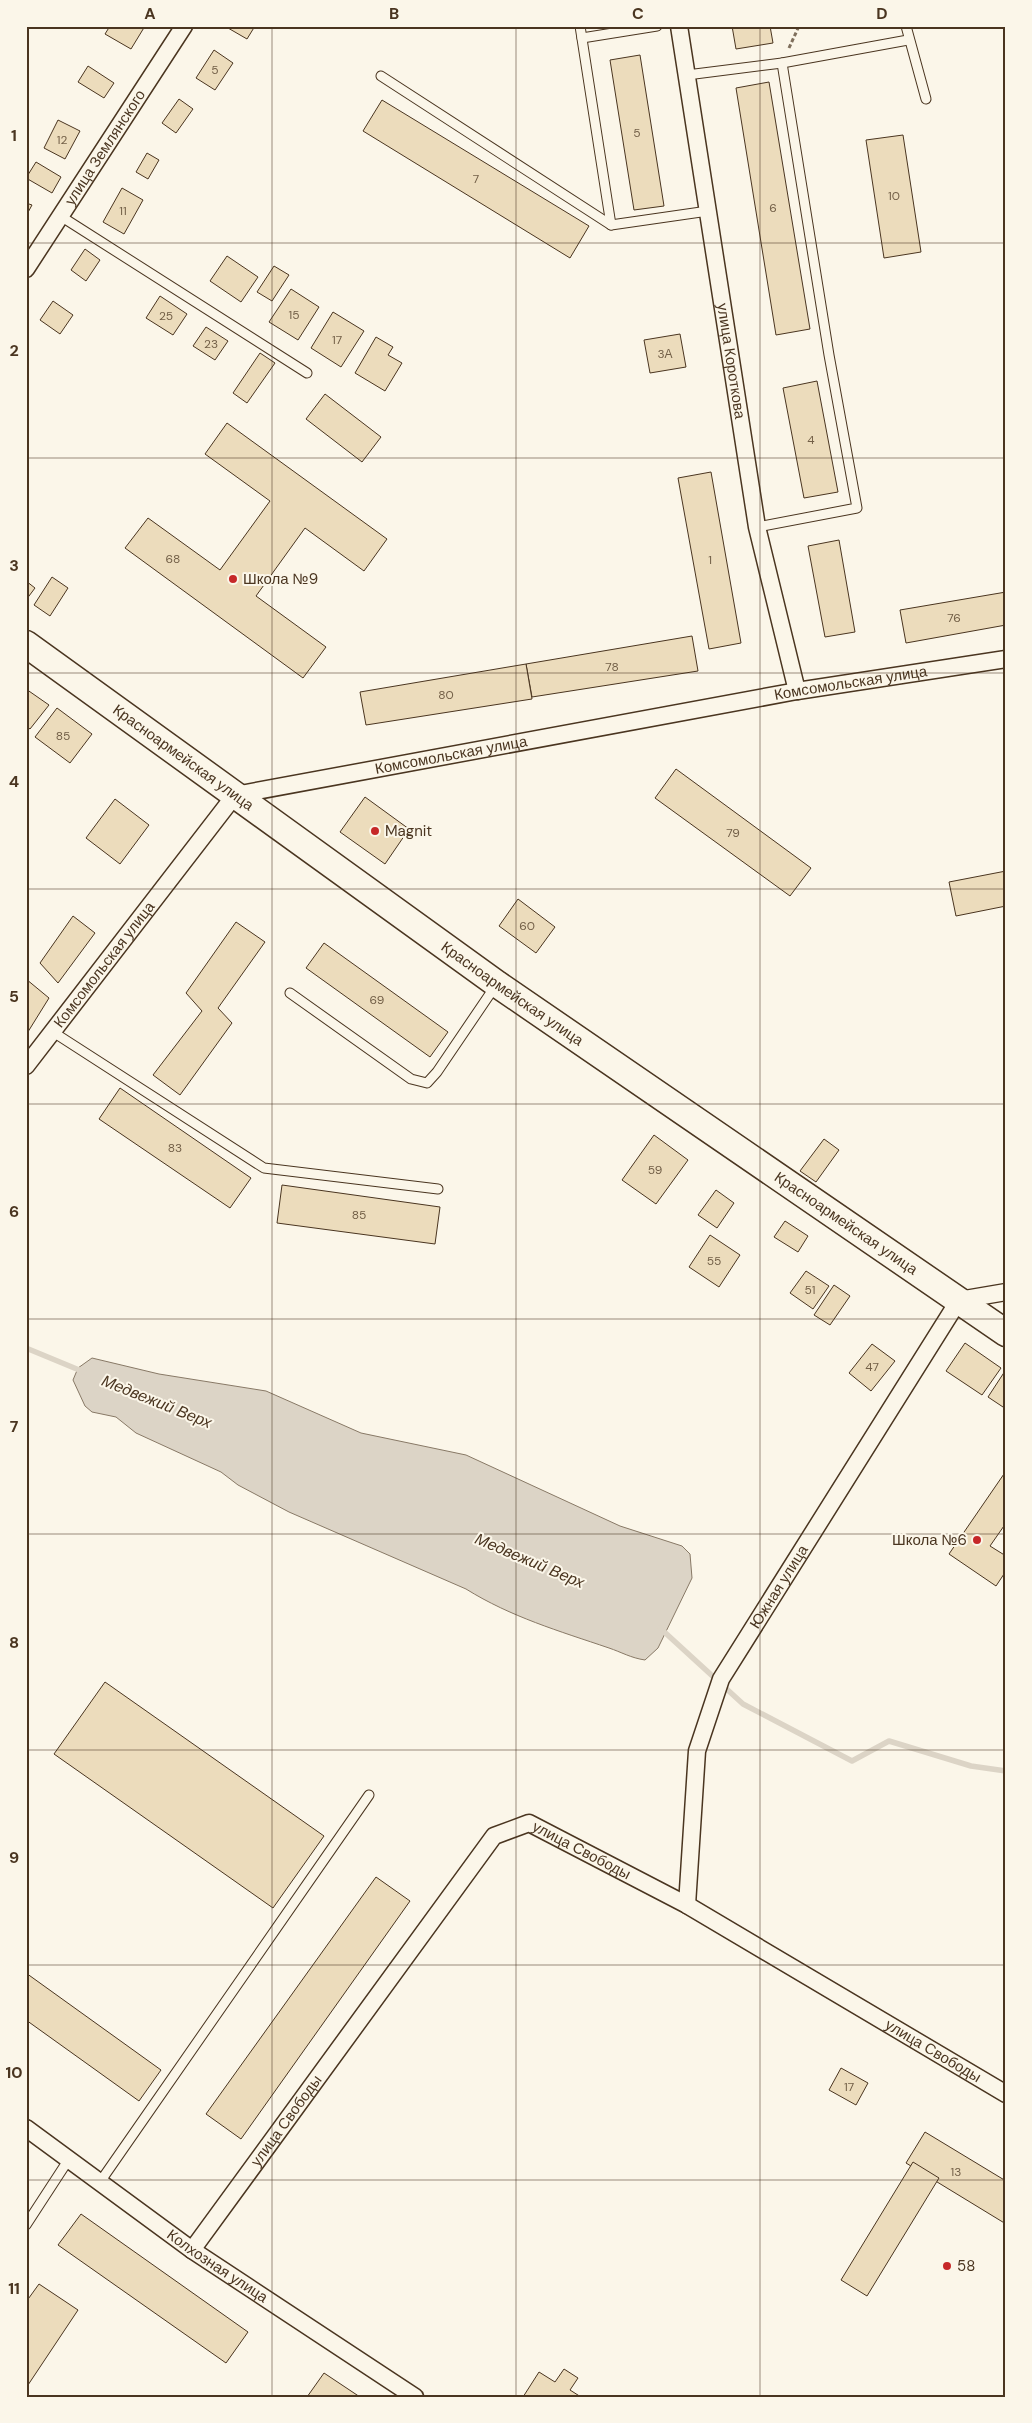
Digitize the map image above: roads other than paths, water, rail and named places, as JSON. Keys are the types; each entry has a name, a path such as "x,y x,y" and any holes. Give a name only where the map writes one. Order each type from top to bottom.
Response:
{"main road":[{"name":"Красноармейская улица","path":"26,644 497,984 1006,1333"}],"street":[{"name":"улица Землянского","path":"26,269 184,26"},
{"name":"улица Короткова","path":"679,26 757,527 797,691"},
{"name":"Комсомольская улица","path":"26,1066 235,795 797,691 1006,659"},
{"path":"959,1300 1006,1292"},
{"name":"Южная улица","path":"687,1906 697,1751 721,1679 959,1300"},
{"name":"улица Свободы","path":"192,2250 494,1836 529,1822 687,1906 1006,2094"},
{"name":"Колхозная улица","path":"26,2128 192,2250 415,2397"}],"lane":[{"path":"580,26 611,225"},
{"path":"582,38 657,26"},
{"path":"906,26 908,40 926,99"},
{"path":"687,75 782,63 908,40"},
{"path":"757,527 857,508 829,355 782,63"},
{"path":"381,76 611,225 708,211"},
{"path":"62,216 307,373"},
{"path":"290,993 411,1079 427,1083 437,1072 497,984"},
{"path":"53,1032 264,1168 438,1189"},
{"path":"100,2182 369,1796"},
{"path":"26,2225 69,2159"}],"water":[{"path":"92,1358 159,1374 266,1391 361,1433 466,1455 620,1526 682,1546 690,1554 692,1578 658,1648 645,1660 554,1629 500,1608 466,1589 289,1512 238,1485 221,1472 136,1433 116,1417 92,1412 85,1406 73,1380 78,1368"}],"waterway":[{"name":"Медвежий Верх","path":"26,1348 84,1372"},
{"name":"Медвежий Верх","path":"660,1628 743,1704 852,1761 889,1741 971,1766 1006,1771"}],"place":[{"name":"Школа №9","path":"233,579"},
{"name":"Magnit","path":"375,831"},
{"name":"Школа №6","path":"977,1540"},
{"name":"58","path":"947,2266"}]}
